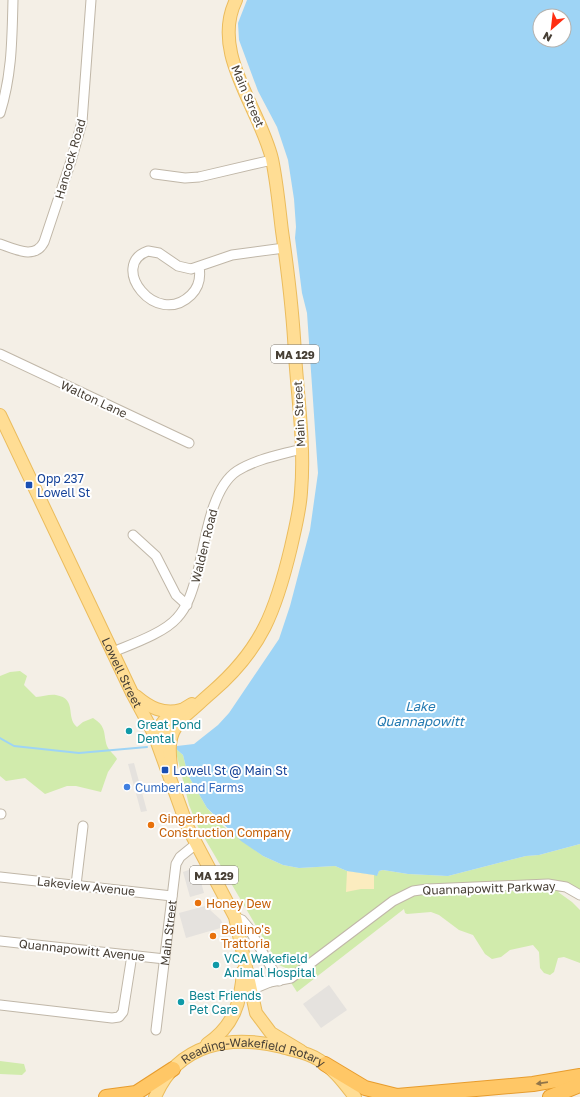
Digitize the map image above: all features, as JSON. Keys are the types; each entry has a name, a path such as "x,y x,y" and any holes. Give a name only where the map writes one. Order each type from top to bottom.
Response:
{"highway":[{"path":"326,1064 365,1088 397,1096 533,1084 580,1076"},
{"path":"106,1097 136,1093 173,1069"},
{"path":"550,1097 580,1085"}],"main road":[{"name":"Main Street","path":"154,734 179,722 234,672 248,656 263,632 275,606 299,510 301,491 301,449 294,337 284,248 272,160 262,128 239,77 230,49 228,25 236,0"},
{"name":"Lowell Street","path":"0,415 132,693 154,734 176,797 196,844 218,882 235,917 256,1013 264,1026 301,1051"},
{"path":"132,693 146,704 158,710 172,711 182,709"},
{"name":"Main Street","path":"154,734 164,722 182,709 210,694"},
{"name":"MA 129","path":"176,797 169,745 173,731 179,722"},
{"name":"Lowell Street","path":"199,1050 219,1035 233,1018 240,998 244,956"},
{"name":"Reading-Wakefield Rotary","path":"155,1097 173,1069 199,1050 227,1042 241,1041 301,1051 326,1064 334,1071 355,1097"}],"street":[{"path":"0,113 7,88 11,65 13,0"},
{"name":"Hancock Road","path":"0,244 29,252 38,249 44,242 71,161 82,122 91,0"},
{"path":"156,174 185,178 199,177 272,160"},
{"path":"199,267 199,281 195,291 184,300 167,304 152,300 143,294 136,283 133,271 137,258 148,251 159,253 181,267 191,269 232,255 284,248"},
{"name":"Walton Lane","path":"0,354 189,443"},
{"name":"Walden Road","path":"113,652 167,627 178,618 187,605 192,592 216,501 223,485 233,474 250,465 301,449"},
{"path":"133,535 156,556 176,595 187,605"},
{"path":"76,885 83,826"},
{"name":"Main Street","path":"156,1030 177,861 196,844"},
{"name":"Lakeview Avenue","path":"0,877 172,896"},
{"name":"Quannapowitt Parkway","path":"250,984 274,982 293,977 393,901 413,892 427,888 548,884 566,887 580,895"},
{"path":"235,917 244,922 248,927 274,982"},
{"name":"Quannapowitt Avenue","path":"0,941 165,959"},
{"path":"0,1005 112,1018 119,1017 124,1012 132,955"}],"green space":[{"path":"20,671 27,676 24,685 36,697 56,695 67,700 72,718 77,727 83,722 93,718 101,724 104,730 107,746 117,759 108,772 101,792 76,786 67,786 45,794 25,778 6,781 0,776 0,676 10,672"},
{"path":"175,748 183,755 188,775 207,808 223,826 263,856 283,865 299,868 335,866 347,871 374,875 377,875 379,871 383,870 408,874 448,876 580,844 580,889 558,892 580,910 580,963 564,957 558,958 554,972 550,975 544,973 540,968 539,952 533,945 510,950 501,957 492,959 485,954 473,935 459,930 439,915 431,912 407,914 405,913 404,909 297,992 284,972 288,969 279,965 198,827 189,805"},
{"path":"0,1061 24,1064 26,1071 22,1075 0,1074"}],"sand":[{"path":"347,871 374,875 374,889 361,889 346,892"}],"shaded area":[{"path":"134,763 147,811 141,812 128,764"},
{"path":"197,867 204,893 190,897 183,872"},
{"path":"209,905 210,910 221,920 224,927 186,938 179,913"},
{"path":"329,985 347,1010 321,1028 303,1004"}],"water":[{"name":"Lake Quannapowitt","path":"247,0 580,0 580,844 448,876 408,874 383,870 379,871 377,876 347,871 335,866 299,868 283,865 263,856 241,841 207,808 188,775 183,755 175,748 177,746 194,744 218,725 229,713 279,639 290,606 310,530 318,473 307,313 302,293 295,238 296,227 294,199 288,160 277,127 258,91 239,40 238,23"}],"waterway":[{"path":"0,738 14,746 79,753 147,747"}],"place":[{"name":"Opp 237 Lowell St","path":"29,485"},
{"name":"Great Pond Dental","path":"129,731"},
{"name":"Lowell St @ Main St","path":"165,770"},
{"name":"Cumberland Farms","path":"127,787"},
{"name":"Gingerbread Construction Company","path":"151,825"},
{"name":"Honey Dew","path":"198,903"},
{"name":"Bellino's Trattoria","path":"213,936"},
{"name":"VCA Wakefield Animal Hospital","path":"216,965"},
{"name":"Best Friends Pet Care","path":"181,1002"}]}
